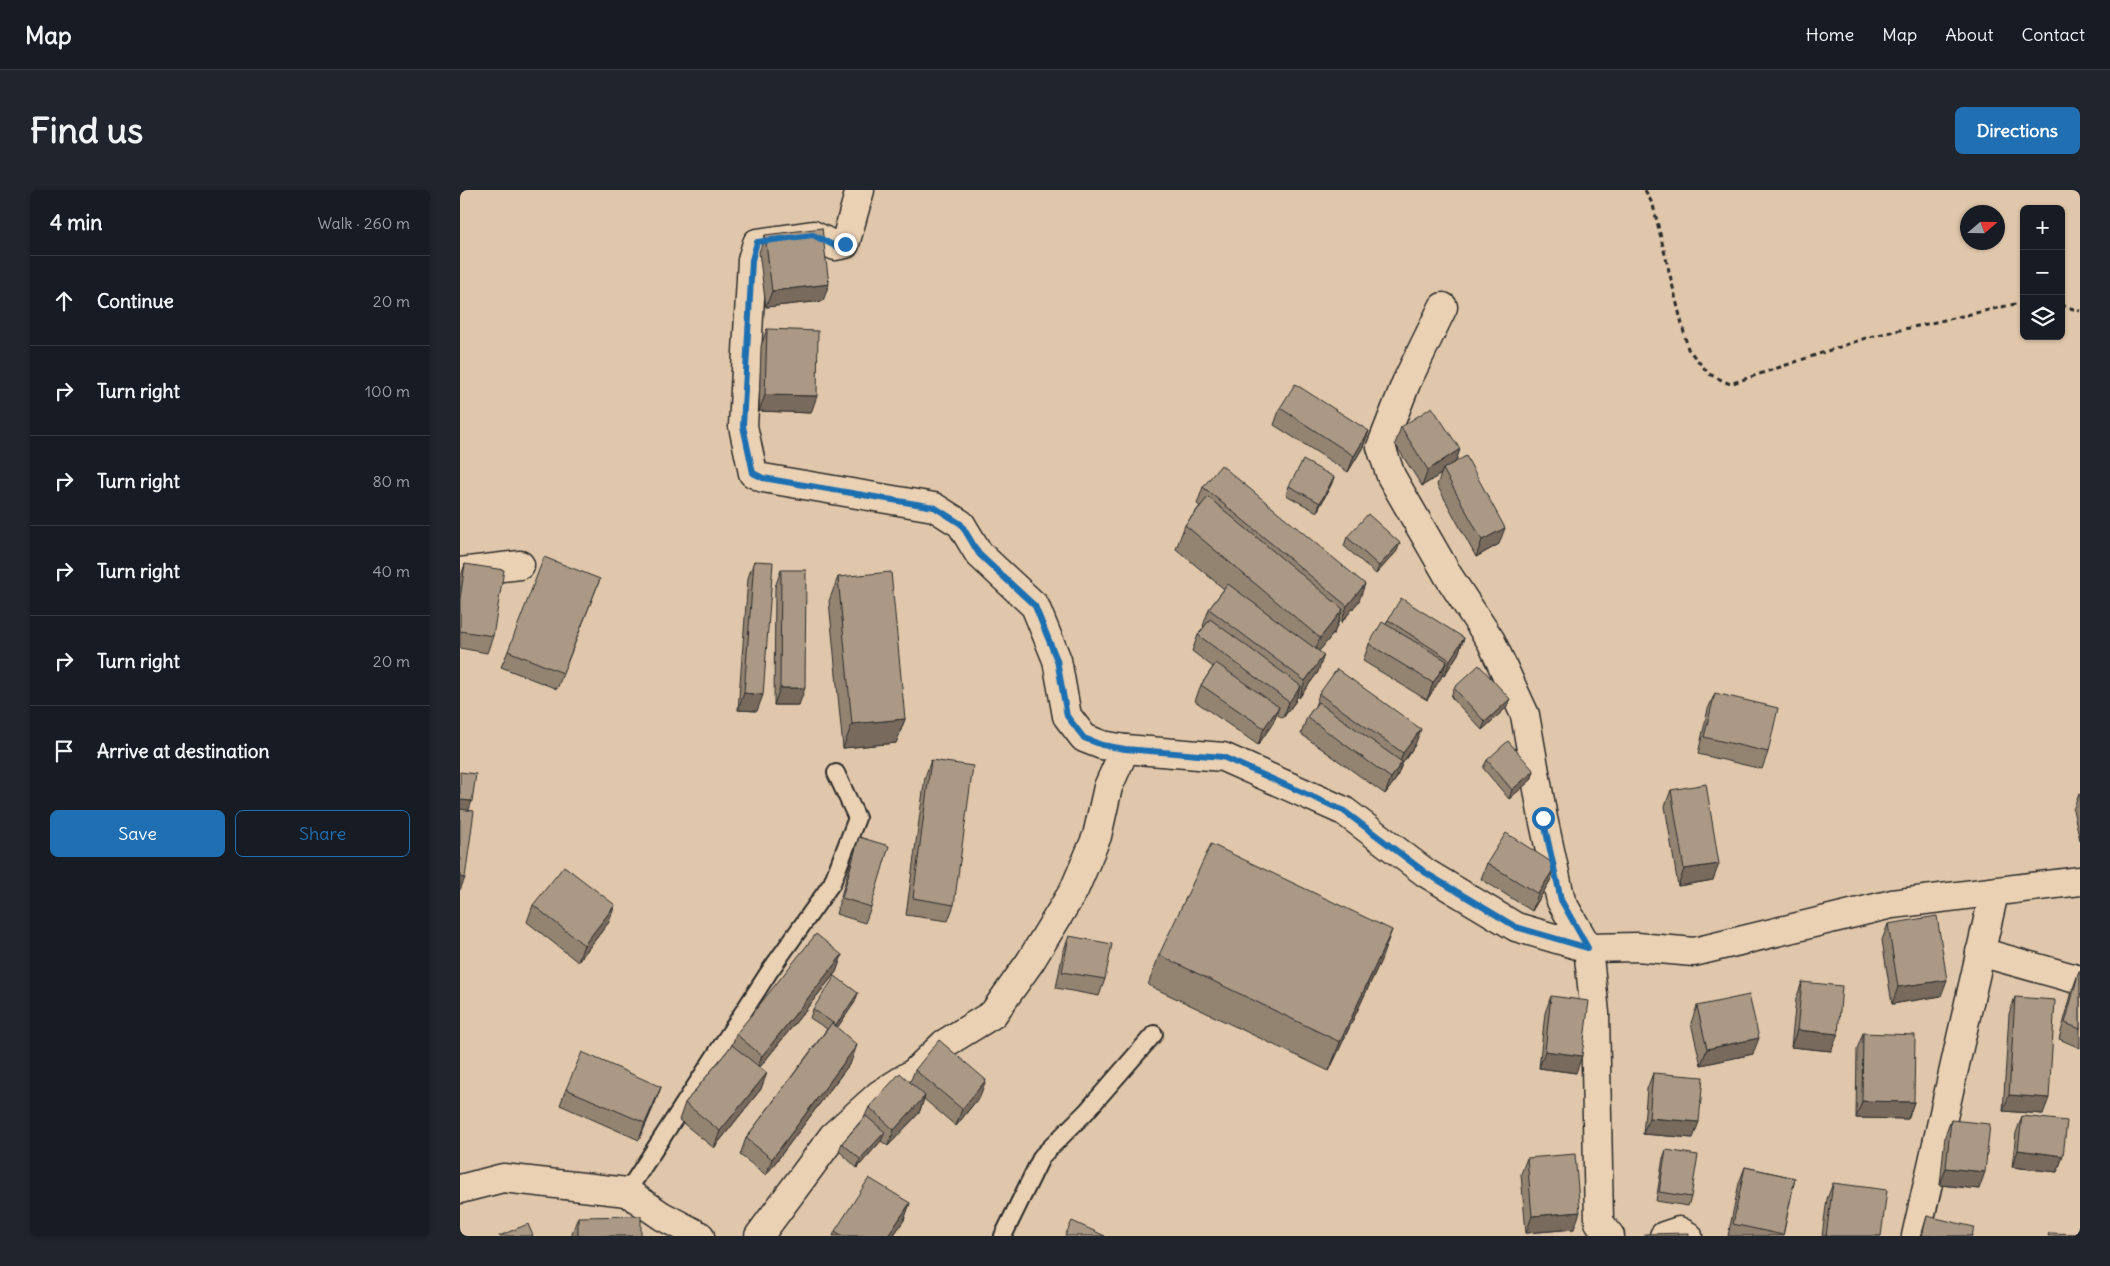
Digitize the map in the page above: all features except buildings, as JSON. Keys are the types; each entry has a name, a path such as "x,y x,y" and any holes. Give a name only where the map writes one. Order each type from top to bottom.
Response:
{"street":[{"path":"860,190 845,244 835,246 813,235 757,242 752,260 743,426 753,473 763,478 934,507 961,524 979,554 1035,606 1057,660 1067,716 1084,738 1102,745 1125,749 1223,757 1344,811 1426,873 1516,927 1588,948 1637,947 1694,952 1892,904 2080,881"},
{"path":"1443,307 1406,383 1381,447 1391,476 1449,577 1491,641 1525,715 1543,818 1561,900 1588,948 1595,1013 1599,1222 1610,1236"},
{"path":"460,572 520,565"},
{"path":"759,1236 833,1136 880,1094 915,1072 944,1044 993,1014 1030,962 1074,890 1097,836 1108,787 1125,749"},
{"path":"1916,1236 1994,893"},
{"path":"1980,952 2080,980"},
{"path":"460,1189 503,1178 627,1192 662,1216 700,1236"},
{"path":"1664,1236 1679,1231 1688,1236"}],"lane":[{"path":"627,1192 769,972 832,883 857,818 836,773"},
{"path":"1003,1236 1042,1156 1086,1112 1154,1034"}],"path":[{"path":"1645,190 1653,206 1688,349 1709,374 1730,384 1869,337 2020,303"},
{"path":"2065,306 2080,311"}],"route":[{"path":"845,244 835,246 813,235 757,242 752,260 743,426 751,456 753,473 763,478 779,479 934,507 961,524 979,554 1035,606 1057,660 1067,716 1084,738 1102,745 1125,749 1223,757 1344,811 1426,873 1516,927 1588,948 1561,900 1543,818"}]}
